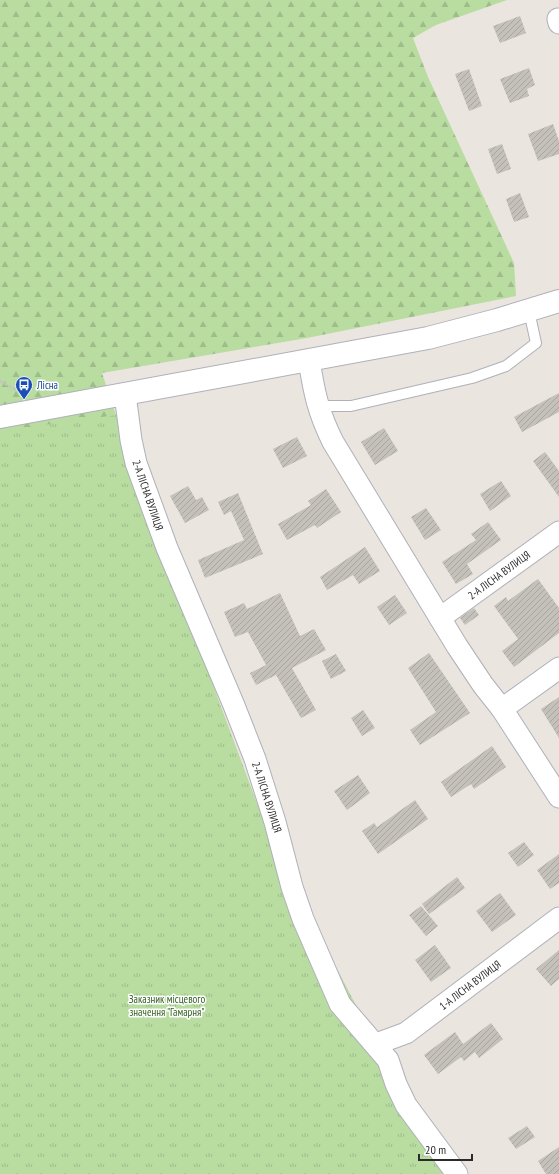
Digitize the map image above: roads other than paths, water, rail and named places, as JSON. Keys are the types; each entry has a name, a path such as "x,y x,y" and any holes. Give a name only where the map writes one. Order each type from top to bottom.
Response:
{"street":[{"path":"0,417 428,338 529,311 559,301"},
{"path":"309,360 318,406 333,442 440,618 483,685 502,709 559,797"},
{"name":"2-А ЛІСНА ВУЛИЦЯ","path":"125,394 131,440 136,463 167,548 230,696 255,760 275,822 298,908 340,1004 376,1044 390,1064 396,1084 406,1105 457,1174"},
{"name":"2-А ЛІСНА ВУЛИЦЯ","path":"440,618 559,532"},
{"path":"502,709 559,668"},
{"name":"1-А ЛІСНА ВУЛИЦЯ","path":"376,1044 406,1033 559,918"}],"lane":[{"path":"318,406 351,406 472,378 506,366 536,343 529,311"}],"place":[{"name":"Лісна","path":"24,400"}],"park label":[{"name":"Заказник місцевого значення \"Гамарня\"","path":"167,1005"}]}
